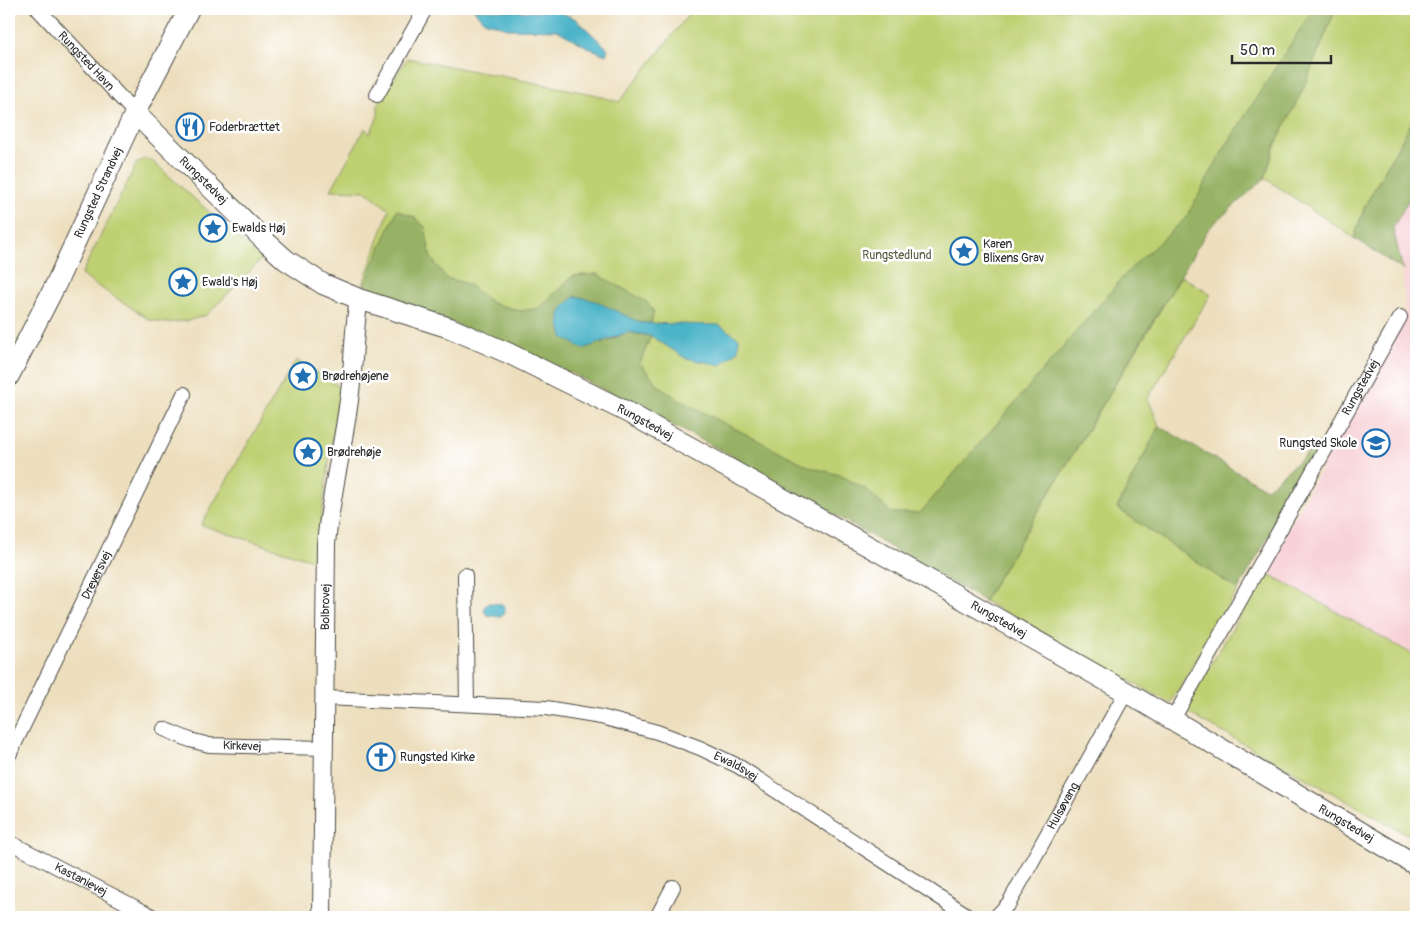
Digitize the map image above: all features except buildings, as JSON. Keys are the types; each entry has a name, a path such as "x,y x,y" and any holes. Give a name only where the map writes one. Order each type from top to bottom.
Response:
{"main road":[{"name":"Rungsted Strandvej","path":"9,376 55,286 135,112 189,9"},
{"name":"Rungstedvej","path":"135,112 286,260 323,284 359,299 450,328 508,353 627,412 1126,692 1416,865"}],"street":[{"name":"Rungsted Havn","path":"38,9 135,112"},
{"path":"377,94 425,9"},
{"name":"Bolbrovej","path":"322,917 327,535 330,503 351,384 354,327 359,299"},
{"name":"Rungstedvej","path":"1173,719 1400,317"},
{"name":"Dreyersvej","path":"9,755 14,729 184,394"},
{"path":"465,575 467,704"},
{"name":"Hulsøvang","path":"996,917 1009,903 1126,692"},
{"name":"Ewaldsvej","path":"325,698 546,708 601,717 656,732 700,748 738,766 970,917"},
{"name":"Kirkevej","path":"164,729 209,746 324,748"},
{"name":"Kastanievej","path":"9,842 154,917"},
{"path":"657,917 673,887"}],"shaded area":[{"name":"Rungsted Skole","path":"1416,186 1416,656 1265,572 1405,313 1403,270 1393,228"}],"green space":[{"name":"Rungstedlund","path":"693,9 1416,9 1416,114 1365,206 1354,238 1265,178 1274,148 1302,91 1331,20 985,585 687,422 394,291 363,284 389,210 366,191 331,190 365,128 370,134 378,116 378,105 407,58 593,94 619,102"},
{"path":"1313,9 1336,9 1302,91 1274,148 1265,178 1209,228 984,601 733,456 571,373 364,286 397,210 414,217 425,227 431,258 446,278 468,284 492,303 521,311 539,308 573,276 597,274 647,302 654,312 651,323 641,323 620,314 602,344 628,332 651,336 640,363 658,385 679,400 810,467 840,475 867,490 891,513 920,513 1131,268 1186,218 1222,152"},
{"path":"1416,114 1416,186 1393,228 1403,270 1354,238 1365,206"},
{"path":"144,159 151,160 262,259 207,315 187,321 166,323 150,320 81,275 137,163"},
{"path":"1181,276 1211,294 1148,398 1159,426 1117,508 1238,590 1170,703 984,601"},
{"path":"296,360 340,387 315,561 201,525"},
{"path":"1159,426 1266,489 1324,439 1238,590 1117,508"},
{"path":"1265,572 1416,656 1416,839 1184,711"}],"water":[{"path":"473,9 538,12 552,9 576,19 608,49 606,55 557,30 510,29 484,21"},
{"path":"576,296 595,301 641,323 719,325 739,338 738,351 721,365 685,358 651,336 628,332 583,349 563,337 560,323 562,309"},
{"path":"489,603 502,604 505,609 504,614 500,617 487,615 484,611 485,606"}],"place":[{"name":"Foderbrættet","path":"190,127"},
{"name":"Ewalds Høj","path":"213,228"},
{"name":"Karen Blixens Grav","path":"964,251"},
{"name":"Ewald's Høj","path":"183,282"},
{"name":"Brødrehøjene","path":"303,376"},
{"name":"Rungsted Skole","path":"1376,443"},
{"name":"Brødrehøje","path":"308,452"},
{"name":"Rungsted Kirke","path":"381,757"}]}
